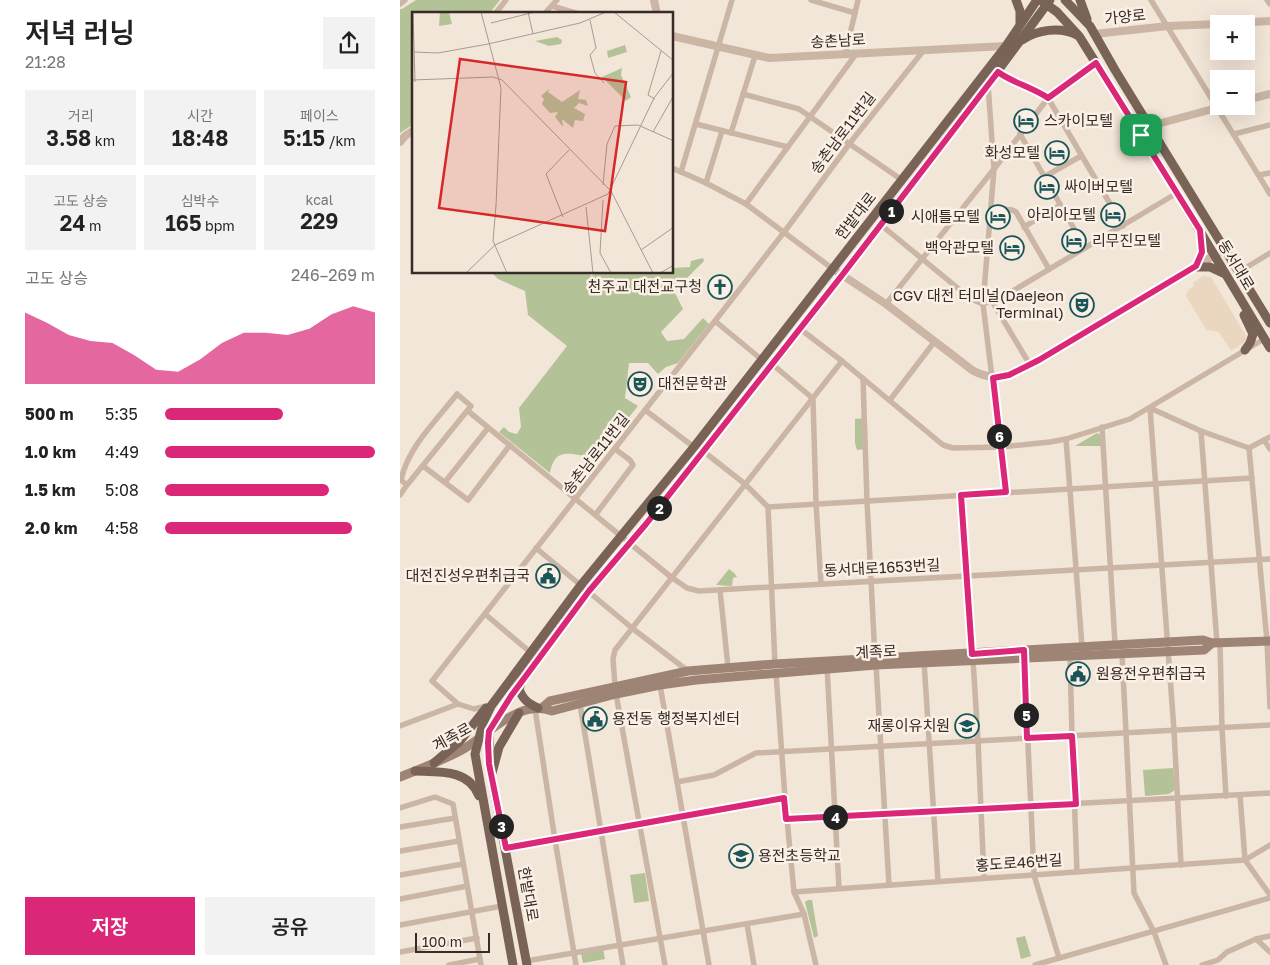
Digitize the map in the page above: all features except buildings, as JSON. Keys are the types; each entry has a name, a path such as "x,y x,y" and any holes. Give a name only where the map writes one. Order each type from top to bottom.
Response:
{"main road":[{"path":"1016,0 1020,25"},
{"name":"한밭대로","path":"513,965 476,761 478,739 491,706 581,585 694,447 1006,46 1037,0"},
{"name":"동서대로","path":"1065,0 1092,30 1270,323"},
{"path":"1080,0 1092,30"},
{"name":"한밭대로","path":"527,963 488,758 489,731 523,678 589,591 631,543 843,274 998,72 1046,1"},
{"name":"동서대로","path":"1046,1 1079,36 1200,230 1270,348"},
{"path":"1018,44 1031,35 1051,30 1067,31 1079,36"},
{"path":"1200,230 1202,252 1196,266 1210,267 1223,272 1226,276"},
{"path":"1242,303 1241,310 1253,334 1245,350"},
{"name":"계족로","path":"539,708 552,711 580,704 616,690 688,671 728,667 776,668 1024,654 1082,646 1116,644 1204,640 1216,643 1269,641"},
{"name":"계족로","path":"1024,654 1070,656 1204,650 1216,643"},
{"name":"계족로","path":"400,776 461,750 519,713 539,708 550,701 776,668"},
{"path":"523,678 519,689 522,697 539,708"},
{"path":"434,762 460,741 497,694 503,690"},
{"path":"491,776 500,747 519,713"},
{"path":"415,771 445,772 458,775 470,782 477,790 486,821"}],"street":[{"path":"497,12 506,0"},
{"path":"546,12 557,0"},
{"path":"681,172 732,0"},
{"path":"811,0 855,13"},
{"path":"845,55 858,0"},
{"path":"1151,0 1210,90"},
{"path":"1267,0 1270,4"},
{"path":"552,6 572,12"},
{"name":"가양로","path":"1255,22 1270,21"},
{"name":"가양로","path":"1092,30 1210,24"},
{"name":"송촌남로","path":"674,36 768,58 1006,46"},
{"name":"송촌남로11번길","path":"458,704 432,681 577,498 850,143 924,50"},
{"path":"746,204 856,54"},
{"path":"731,132 755,56"},
{"path":"886,304 1048,98 1096,63"},
{"path":"998,72 1008,79 1035,89 1048,98 1123,226"},
{"path":"988,84 994,169 983,304 1006,492"},
{"path":"743,94 799,109 812,116 902,180"},
{"path":"1255,98 1270,94"},
{"path":"1150,126 1210,110"},
{"path":"1225,115 1270,194"},
{"path":"696,124 788,147"},
{"path":"1234,134 1270,125"},
{"path":"400,142 412,131"},
{"path":"706,183 722,131"},
{"path":"1020,134 1085,248"},
{"path":"1044,177 1081,156"},
{"path":"674,169 746,204 833,269 886,304 972,370 981,376 993,378 1009,375 1030,365 1225,249"},
{"path":"1259,175 1270,173"},
{"path":"880,225 971,299 983,304 1049,270 1177,193"},
{"path":"1024,227 1060,205"},
{"path":"991,208 1014,211 1049,270"},
{"path":"1239,272 1270,253"},
{"path":"992,301 1030,365"},
{"path":"715,321 762,359"},
{"path":"799,328 864,378 942,445 953,448 1001,446 1066,439 1130,419 1264,339"},
{"path":"890,400 935,341"},
{"path":"665,965 612,659 615,650 671,577 842,361"},
{"path":"772,364 813,400 821,584"},
{"path":"864,378 868,501 889,885"},
{"name":"동서대로1653번길","path":"408,485 401,480 404,469 415,447 457,394 471,406 468,411 577,498 671,577 687,588 699,591 1270,560"},
{"path":"1150,408 1201,431 1250,448 1267,438 1270,450"},
{"path":"1150,408 1174,730 1181,865"},
{"path":"645,410 694,447"},
{"path":"400,495 468,411"},
{"path":"1102,427 1116,644"},
{"path":"445,482 488,428"},
{"path":"1201,431 1226,796"},
{"path":"1066,439 1082,646"},
{"path":"423,466 468,500 510,445"},
{"path":"1250,448 1269,641 1270,707"},
{"path":"596,514 632,465 630,460 615,449"},
{"path":"703,451 745,484 768,507 786,819 794,892 804,914 816,965"},
{"path":"768,507 1252,478"},
{"path":"961,495 978,740 984,878"},
{"path":"536,548 632,628 688,671"},
{"path":"720,590 728,667"},
{"path":"485,614 530,652"},
{"path":"1024,654 1034,875 1063,965"},
{"path":"1122,654 1134,893 1154,932 1166,965"},
{"path":"1070,656 1077,872"},
{"path":"924,659 938,881"},
{"path":"827,665 839,888"},
{"path":"660,685 709,965"},
{"path":"400,726 458,704 474,709 487,706"},
{"path":"580,704 623,965"},
{"path":"539,708 555,840 576,965"},
{"path":"677,782 714,775 756,753 782,750 1270,726"},
{"path":"786,819 1270,793"},
{"path":"1035,965 1270,897 1245,860 1240,795"},
{"path":"400,808 435,796 453,804 481,962 449,965"},
{"path":"506,848 784,798"},
{"path":"400,827 455,818"},
{"path":"400,851 459,842"},
{"path":"1245,860 1270,845"},
{"name":"홍도로46번길","path":"794,892 1245,860"},
{"path":"400,875 463,864"},
{"path":"400,899 468,886"},
{"path":"400,924 502,906"},
{"path":"527,963 574,953 804,914"},
{"path":"747,924 754,965"},
{"path":"1202,965 1218,960 1227,952 1270,936"},
{"path":"400,952 476,938"},
{"path":"1256,940 1270,952"},
{"path":"1218,960 1224,965"}],"green space":[{"path":"416,0 500,0 491,12 412,12 412,125 400,133 400,9"},
{"path":"703,258 704,261 674,291 683,309 661,332 667,341 684,339 703,318 709,324 678,363 666,367 658,374 648,363 629,363 625,398 638,406 594,460 586,456 563,454 556,458 550,473 499,432 504,427 509,432 517,434 521,427 519,408 567,346 528,315 525,291 498,279 493,274 590,274 592,276 593,274 674,274 674,268 690,267 691,261"},
{"path":"866,418 866,449 857,450 855,443 855,419"},
{"path":"1097,433 1102,436 1102,446 1075,446"},
{"path":"729,569 737,577 733,578 732,586 716,585"},
{"path":"1173,768 1175,790 1169,794 1145,796 1143,770"},
{"path":"645,873 649,901 634,903 630,875"},
{"path":"812,900 818,936 814,938 805,902"},
{"path":"1025,936 1031,956 1021,959 1016,938"},
{"path":"603,949 605,959 583,963 581,953"}],"shaded area":[{"path":"1203,276 1211,277 1246,336 1246,341 1231,351 1219,332 1207,331 1186,296 1188,290 1194,286 1193,283"}],"place":[{"name":"스카이모텔","path":"1026,121"},
{"name":"화성모텔","path":"1057,153"},
{"name":"싸이버모텔","path":"1047,187"},
{"name":"아리아모텔","path":"1113,215"},
{"name":"시애틀모텔","path":"998,217"},
{"name":"리무진모텔","path":"1074,241"},
{"name":"백악관모텔","path":"1012,248"},
{"name":"천주교 대전교구청","path":"720,287"},
{"name":"CGV 대전 터미널(Daejeon Terminal)","path":"1082,305"},
{"name":"대전문학관","path":"640,384"},
{"name":"대전진성우편취급국","path":"548,576"},
{"name":"원용전우편취급국","path":"1078,674"},
{"name":"용전동 행정복지센터","path":"595,719"},
{"name":"재롱이유치원","path":"967,726"},
{"name":"용전초등학교","path":"741,856"}],"route":[{"path":"1096,63 1141,135 1200,230 1202,252 1196,266 1039,360 1009,375 993,378 1006,492 961,495 972,654 1024,650 1027,738 1072,736 1076,804 786,819 784,798 506,848 489,764 488,743 489,731 511,696 589,591 646,524 843,274 998,72 1008,79 1035,89 1048,98 1096,63"}]}
